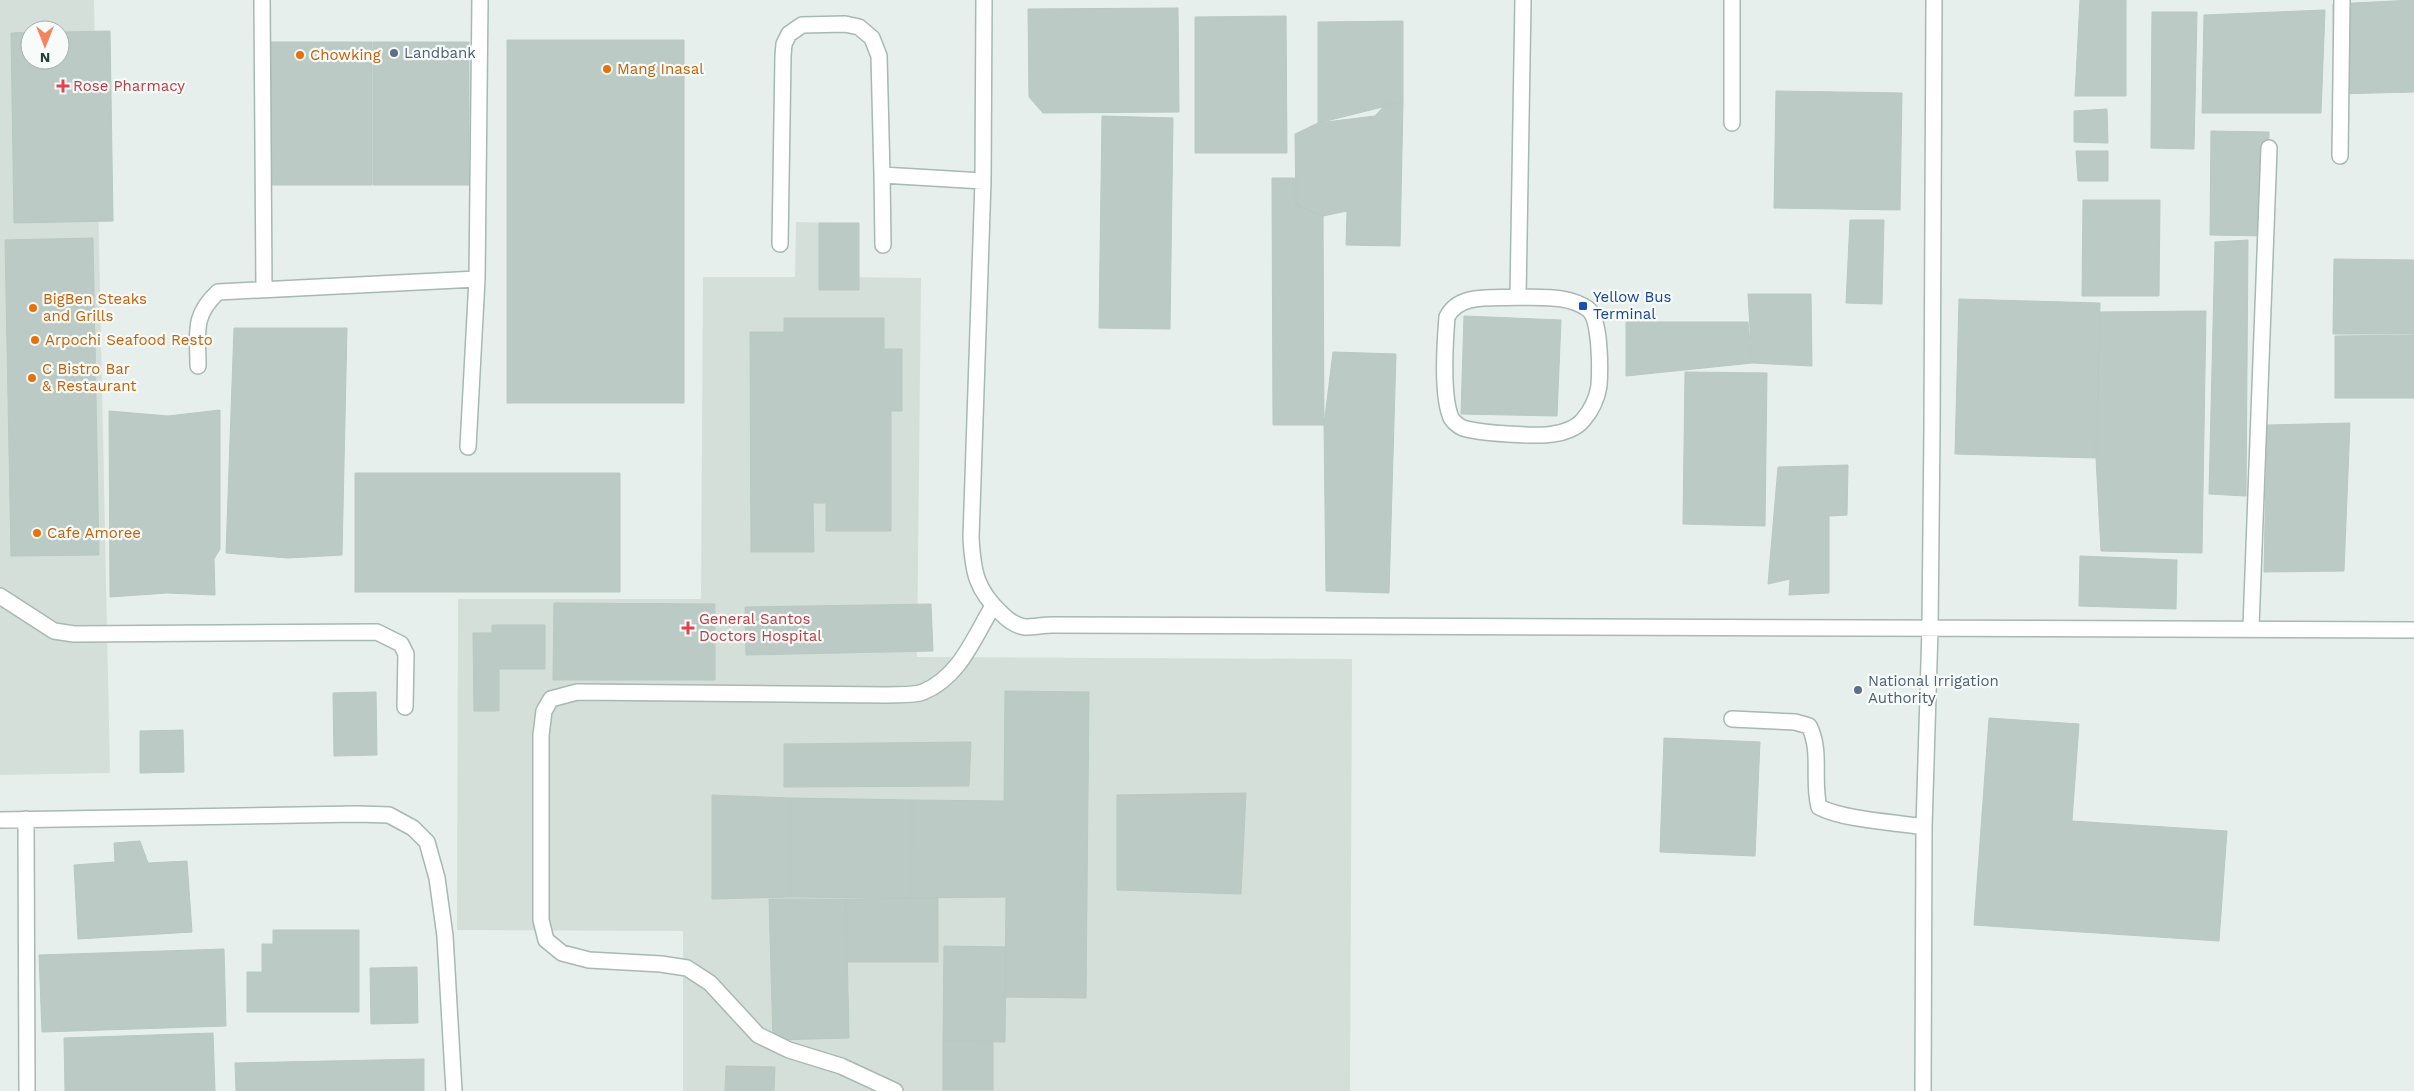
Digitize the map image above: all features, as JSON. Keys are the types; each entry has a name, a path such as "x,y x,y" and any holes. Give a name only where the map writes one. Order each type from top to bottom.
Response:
{"street":[{"path":"262,0 264,289"},
{"path":"468,447 477,279 480,0"},
{"path":"984,0 983,180 972,538 973,564 978,587 992,606 1010,621 1024,627 1062,625 1930,629 2251,627 2414,630"},
{"path":"1518,297 1523,0"},
{"path":"1732,0 1732,123"},
{"path":"1923,1091 1924,827 1930,629 1934,0"},
{"path":"2340,156 2342,0"},
{"path":"780,244 784,44 789,34 802,25 845,24 859,27 872,38 879,56 883,245"},
{"path":"2251,627 2269,148"},
{"path":"882,175 983,180"},
{"path":"198,366 199,316 207,302 218,292 477,279"},
{"path":"1518,297 1573,300 1590,311 1596,324 1598,341 1598,387 1594,404 1583,421 1571,429 1552,435 1478,432 1460,427 1450,416 1446,396 1446,317 1451,307 1462,300 1518,297"},
{"path":"0,596 54,631 74,634 377,632 402,644 406,654 405,707"},
{"path":"895,1091 840,1066 789,1050 758,1036 710,983 687,968 661,964 589,960 562,954 546,940 541,920 541,735 544,711 552,698 576,692 885,695 922,692 947,679 958,665 992,606"},
{"path":"1732,719 1795,722 1809,726 1814,736 1816,794 1819,807 1836,813 1924,827"},
{"path":"0,820 357,814 389,815 413,828 427,842 437,878 445,936 454,1091"},
{"path":"26,819 27,1091"}],"shaded area":[{"path":"0,0 94,0 110,773 0,775"},
{"name":"General Santos Doctors Hospital","path":"796,222 841,223 840,277 921,278 917,657 1352,659 1350,1091 683,1091 683,931 457,930 458,599 701,599 703,277 795,277"}],"building":[{"path":"2080,0 2126,0 2126,96 2075,96"},
{"path":"2414,0 2414,92 2334,94 2333,4"},
{"path":"1178,8 1179,112 1043,113 1029,97 1028,9"},
{"path":"2325,10 2321,113 2202,113 2204,15"},
{"path":"2152,12 2197,12 2194,149 2151,148"},
{"path":"1286,16 1287,153 1195,153 1195,17"},
{"path":"1403,21 1403,102 1318,123 1318,22"},
{"path":"110,31 113,221 14,223 11,33 20,33 20,70 70,70 70,32"},
{"path":"507,40 684,40 684,403 507,403"},
{"path":"270,42 372,42 372,185 270,185"},
{"path":"373,42 469,42 469,185 373,185"},
{"path":"1776,91 1902,93 1900,210 1774,208"},
{"path":"1388,102 1403,102 1400,246 1346,245 1347,211 1323,216 1296,205 1295,134 1318,123 1375,116"},
{"path":"2107,109 2108,143 2074,142 2074,111"},
{"path":"1102,116 1173,118 1170,329 1099,328"},
{"path":"2211,131 2269,132 2267,236 2210,235"},
{"path":"2076,151 2108,151 2108,181 2078,181"},
{"path":"1272,178 1296,178 1296,205 1323,216 1324,425 1273,425"},
{"path":"2083,200 2160,200 2159,296 2082,296"},
{"path":"1850,220 1884,220 1882,304 1846,303"},
{"path":"819,223 859,223 859,290 819,290"},
{"path":"93,238 99,555 11,556 5,240"},
{"path":"2248,240 2246,496 2209,494 2215,242"},
{"path":"2334,259 2414,260 2414,334 2333,334"},
{"path":"1748,294 1811,294 1812,366 1752,363"},
{"path":"1959,299 2100,303 2096,458 1955,454"},
{"path":"2206,311 2202,553 2101,551 2096,458 2100,312"},
{"path":"1464,316 1561,320 1557,416 1461,414"},
{"path":"784,318 884,318 884,349 902,349 902,411 891,411 891,531 826,531 826,503 813,503 814,552 751,552 750,332 784,332"},
{"path":"1626,322 1748,322 1752,363 1626,376"},
{"path":"234,328 347,328 342,555 288,558 226,553"},
{"path":"2414,335 2414,398 2335,398 2335,336"},
{"path":"1333,352 1396,354 1389,593 1326,591 1324,425"},
{"path":"1685,372 1767,373 1765,526 1683,524"},
{"path":"220,410 220,549 214,559 215,595 167,593 110,597 109,411 168,416"},
{"path":"2350,423 2344,571 2264,572 2267,425"},
{"path":"1848,465 1847,515 1829,516 1829,593 1789,595 1790,579 1768,584 1778,467"},
{"path":"355,473 620,473 620,592 355,592"},
{"path":"2080,556 2177,560 2176,609 2079,606"},
{"path":"554,603 715,604 715,680 553,680"},
{"path":"931,604 933,651 746,655 745,607"},
{"path":"492,625 545,625 545,669 499,669 499,711 474,711 473,633 492,633"},
{"path":"1005,691 1089,692 1086,998 1005,997 1006,897 911,898 912,800 1004,801"},
{"path":"376,692 377,755 334,756 333,693"},
{"path":"1989,718 2079,724 2072,821 2227,831 2219,941 1974,925"},
{"path":"183,730 184,772 140,773 140,731"},
{"path":"1664,738 1760,742 1755,856 1660,852"},
{"path":"971,742 969,786 784,787 784,744"},
{"path":"1246,793 1241,894 1117,890 1117,795"},
{"path":"712,795 790,798 790,897 712,899"},
{"path":"790,798 912,800 911,898 790,897"},
{"path":"140,841 148,863 187,861 192,932 78,939 74,865 115,862 114,843"},
{"path":"938,898 938,962 846,962 846,899"},
{"path":"769,899 846,899 849,1038 773,1040"},
{"path":"273,930 359,930 359,1012 247,1012 247,972 262,972 262,944 273,944"},
{"path":"944,946 1006,947 1005,1042 943,1041"},
{"path":"224,949 226,1026 42,1032 39,955"},
{"path":"417,967 418,1023 371,1024 370,968"},
{"path":"213,1033 215,1091 65,1091 64,1038"},
{"path":"943,1041 993,1041 993,1090 943,1090"},
{"path":"424,1059 424,1091 236,1091 235,1063"},
{"path":"726,1066 775,1067 774,1091 725,1091"}],"place":[{"name":"Landbank","path":"394,53"},
{"name":"Chowking","path":"300,55"},
{"name":"Mang Inasal","path":"607,69"},
{"name":"Rose Pharmacy","path":"63,86"},
{"name":"Yellow Bus Terminal","path":"1583,306"},
{"name":"BigBen Steaks and Grills","path":"33,308"},
{"name":"Arpochi Seafood Resto","path":"35,340"},
{"name":"C Bistro Bar & Restaurant","path":"32,378"},
{"name":"Cafe Amoree","path":"37,533"},
{"name":"General Santos Doctors Hospital","path":"688,628"},
{"name":"National Irrigation Authority","path":"1858,690"}]}
